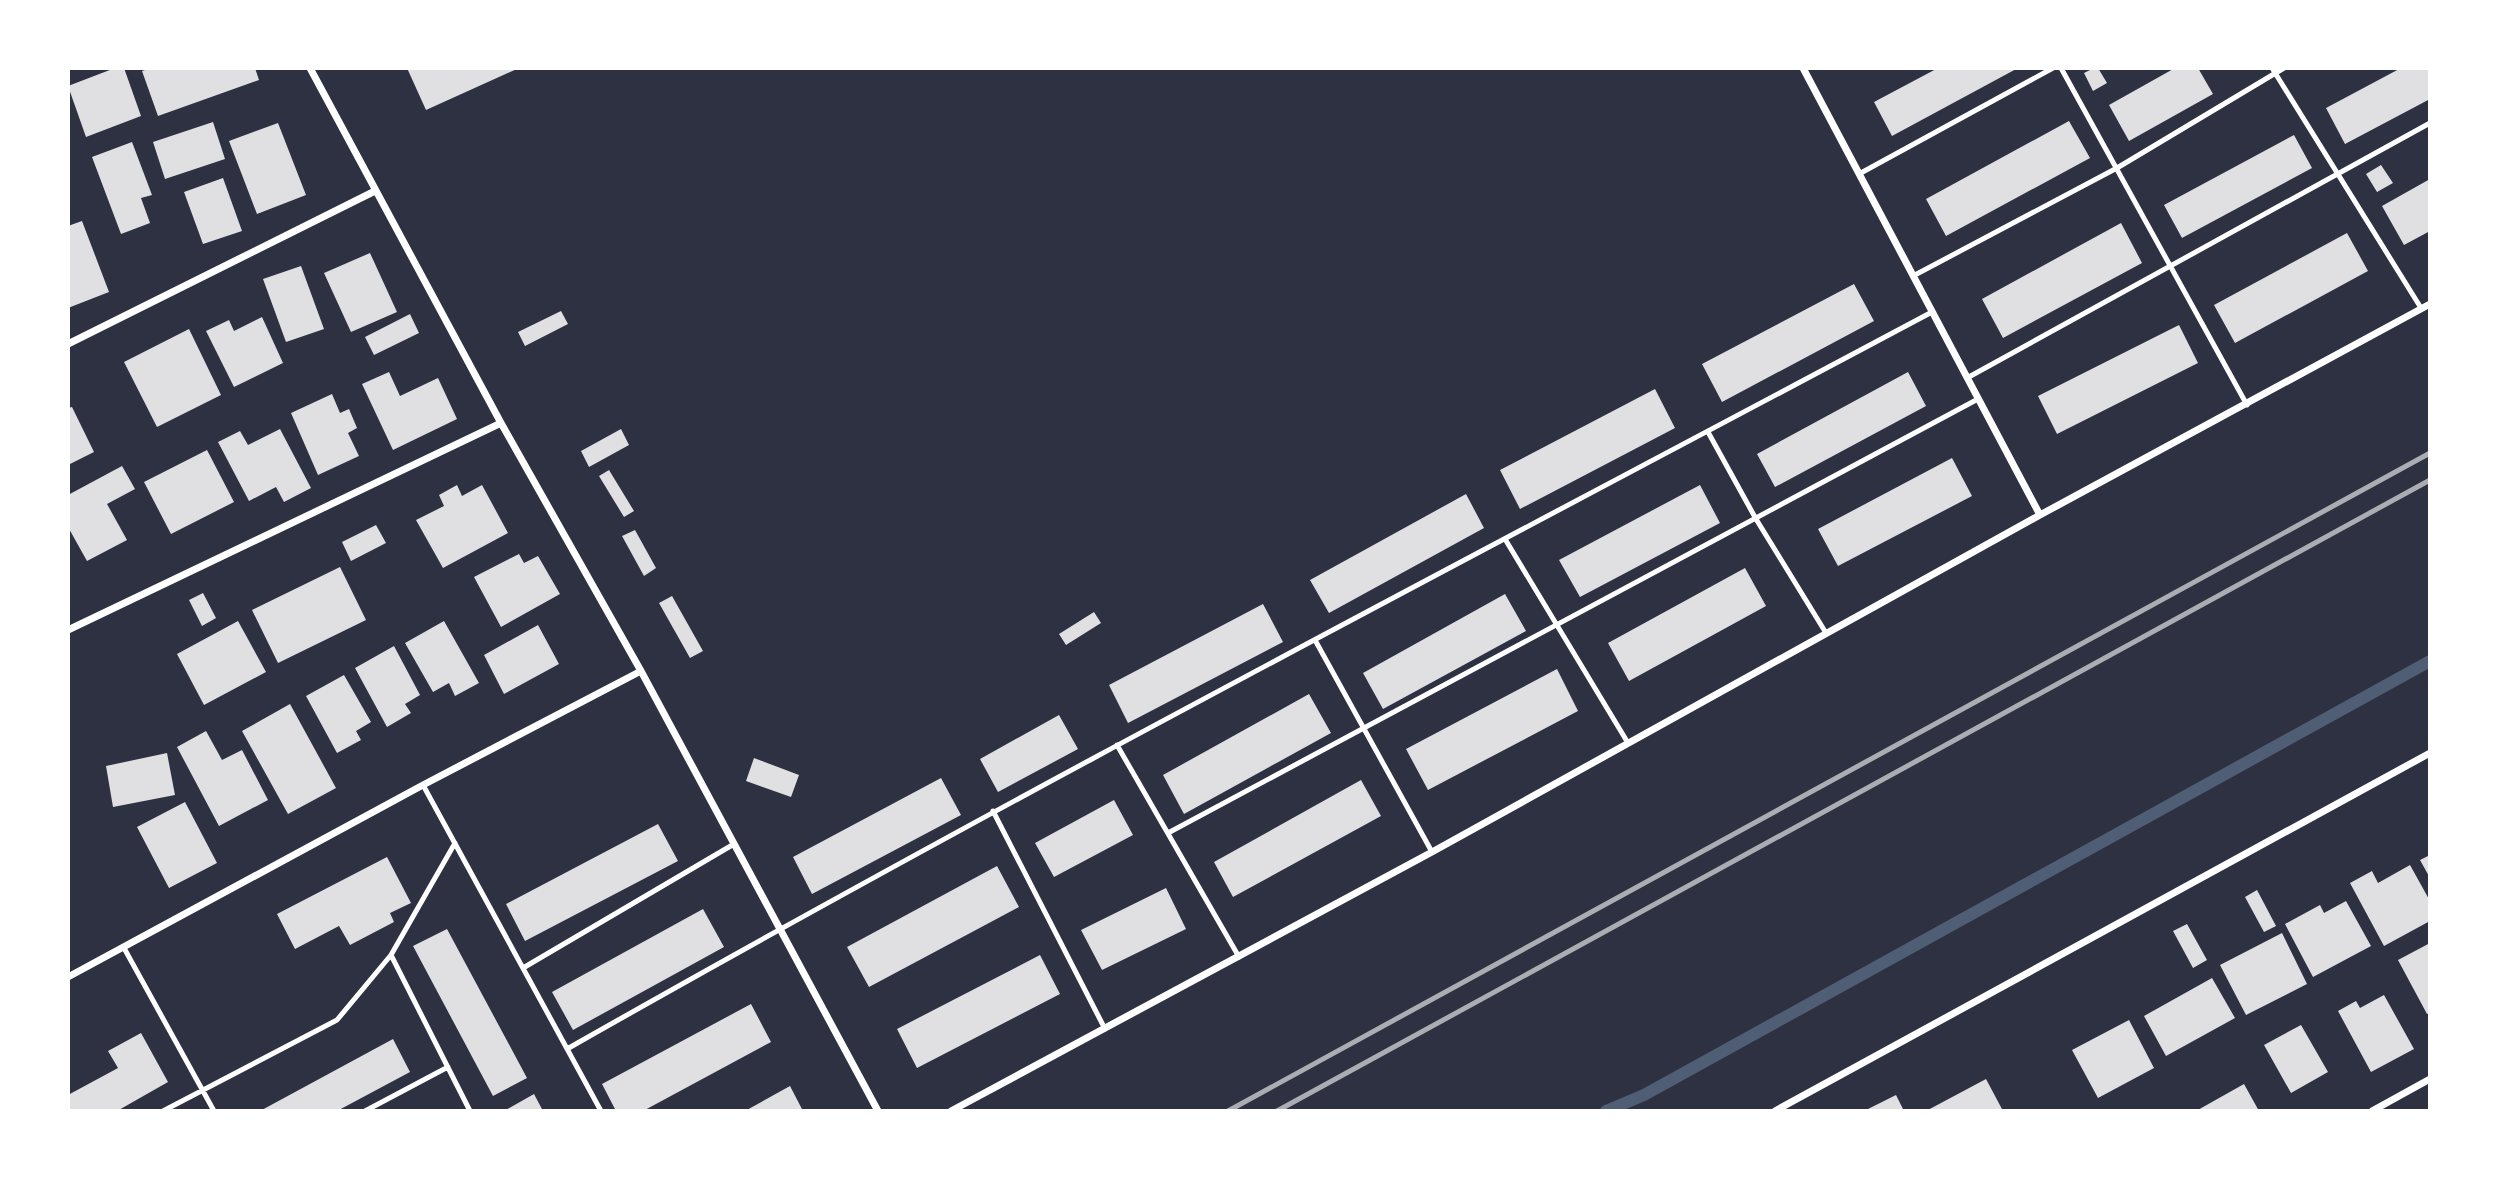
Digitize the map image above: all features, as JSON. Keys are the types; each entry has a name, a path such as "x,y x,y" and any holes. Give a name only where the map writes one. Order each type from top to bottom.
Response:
{"street":[{"path":"310,68 501,422 641,671 878,1111"},
{"path":"1803,68 2040,515"},
{"path":"68,344 375,191"},
{"path":"951,1111 1432,852 2040,515 2430,304"},
{"path":"68,630 501,422"},
{"path":"68,977 423,785 641,671"},
{"path":"1775,1111 2430,753"},
{"path":"2372,1111 2430,1079"}],"lane":[{"path":"1859,174 2053,68"},
{"path":"2061,68 2247,405"},
{"path":"1913,276 2117,168 2274,71 2284,68"},
{"path":"2274,71 2421,308"},
{"path":"1967,378 2430,122"},
{"path":"568,1049 779,928 993,811 1932,312"},
{"path":"1168,833 1978,399"},
{"path":"1708,432 1756,519 1826,633"},
{"path":"1506,539 1629,743"},
{"path":"1315,640 1432,852"},
{"path":"1117,745 1239,957"},
{"path":"423,785 601,1111"},
{"path":"993,811 1105,1029"},
{"path":"163,1111 337,1020 391,955 455,843"},
{"path":"523,968 734,844"},
{"path":"124,948 214,1111"},
{"path":"391,955 470,1111"},
{"path":"365,1111 448,1067"}],"building":[{"path":"115,68 124,68 141,116 86,137 68,86"},
{"path":"151,68 255,68 259,80 158,116 142,71"},
{"path":"407,68 519,68 426,110"},
{"path":"1938,68 2018,68 1892,136 1874,102"},
{"path":"2098,68 2107,83 2093,91 2084,73"},
{"path":"2175,68 2198,68 2213,94 2129,141 2109,105"},
{"path":"2401,68 2430,68 2430,99 2345,144 2326,108"},
{"path":"2069,121 2090,158 1946,236 1926,199"},
{"path":"213,122 225,159 165,179 153,142"},
{"path":"278,123 306,195 257,214 229,141"},
{"path":"2294,135 2312,168 2182,238 2164,205"},
{"path":"132,142 152,195 141,198 150,223 121,234 92,157"},
{"path":"2381,165 2393,183 2377,192 2366,174"},
{"path":"223,178 242,231 203,244 184,192"},
{"path":"2430,179 2430,231 2404,245 2382,206"},
{"path":"82,221 109,292 68,308 68,226"},
{"path":"2121,223 2142,263 2003,338 1982,299"},
{"path":"2347,233 2368,271 2235,343 2214,305"},
{"path":"370,253 397,312 351,332 324,273"},
{"path":"301,266 324,329 286,342 263,279"},
{"path":"1854,284 1874,321 1722,402 1702,364"},
{"path":"561,311 568,324 525,346 518,332"},
{"path":"410,314 419,333 374,355 365,337"},
{"path":"262,317 283,363 234,387 206,331 229,320 234,331"},
{"path":"2179,325 2198,363 2057,434 2038,396"},
{"path":"189,329 221,395 157,427 124,362"},
{"path":"389,372 400,396 438,378 457,419 393,450 362,384"},
{"path":"1908,372 1926,406 1775,487 1757,454"},
{"path":"1655,389 1675,428 1520,509 1500,470"},
{"path":"332,394 340,413 349,409 357,428 348,433 359,456 318,475 291,413"},
{"path":"72,407 94,452 68,465 68,408"},
{"path":"280,429 311,488 284,502 276,487 249,501 218,442 240,431 248,445"},
{"path":"621,429 629,445 589,467 581,451"},
{"path":"207,450 234,502 171,534 144,482"},
{"path":"1952,458 1972,496 1838,566 1818,529"},
{"path":"122,466 135,489 107,504 127,540 87,561 68,527 68,495"},
{"path":"609,470 634,511 624,517 599,476"},
{"path":"457,485 462,496 482,485 508,533 443,568 416,520 444,506 439,495"},
{"path":"1700,485 1720,523 1580,597 1559,560"},
{"path":"1466,494 1484,528 1329,613 1310,580"},
{"path":"376,525 386,543 351,561 342,542"},
{"path":"635,530 656,568 644,576 622,536"},
{"path":"519,554 524,563 538,556 560,594 501,627 474,577"},
{"path":"340,567 366,620 278,663 252,610"},
{"path":"1745,568 1766,606 1629,681 1608,643"},
{"path":"203,593 216,618 202,626 189,600"},
{"path":"1505,594 1526,631 1383,709 1363,673"},
{"path":"672,596 703,651 690,658 659,603"},
{"path":"1263,604 1283,642 1128,723 1109,685"},
{"path":"1094,612 1101,623 1066,645 1059,634"},
{"path":"238,621 266,672 204,705 177,654"},
{"path":"444,621 479,683 455,696 449,683 433,692 405,643"},
{"path":"538,625 559,664 504,694 484,655"},
{"path":"394,646 420,695 405,704 411,713 387,727 355,668"},
{"path":"1557,669 1578,711 1428,790 1406,749"},
{"path":"344,675 371,722 356,731 361,740 337,753 306,696"},
{"path":"1309,694 1331,733 1184,814 1163,775"},
{"path":"290,704 336,788 288,814 242,731"},
{"path":"1059,715 1078,749 998,792 980,759"},
{"path":"206,731 222,760 242,750 268,800 219,826 177,747"},
{"path":"167,753 175,795 113,807 106,766"},
{"path":"754,758 799,775 791,797 746,781"},
{"path":"941,778 961,815 812,894 793,857"},
{"path":"1361,780 1381,816 1233,897 1214,862"},
{"path":"1114,800 1133,835 1054,877 1035,843"},
{"path":"185,802 217,863 169,888 137,827"},
{"path":"658,824 678,861 525,941 506,904"},
{"path":"2430,855 2430,878 2420,860"},
{"path":"387,857 411,903 390,913 394,922 350,945 339,926 295,949 277,914"},
{"path":"2410,865 2430,901 2430,921 2384,946 2350,883 2372,871 2378,883"},
{"path":"997,866 1019,907 869,987 847,947"},
{"path":"1166,888 1186,929 1102,970 1081,930"},
{"path":"2257,890 2276,926 2264,932 2245,897"},
{"path":"2346,901 2371,946 2313,977 2285,924 2320,905 2324,913"},
{"path":"703,909 724,947 573,1030 552,992"},
{"path":"2187,924 2207,960 2193,968 2173,931"},
{"path":"447,929 527,1078 493,1096 413,946"},
{"path":"2282,933 2307,984 2246,1015 2220,965"},
{"path":"2430,943 2430,1013 2427,1014 2398,960"},
{"path":"1040,955 1060,994 917,1068 897,1029"},
{"path":"2212,978 2235,1018 2166,1056 2144,1016"},
{"path":"2384,995 2414,1049 2371,1072 2338,1011 2356,1001 2360,1008"},
{"path":"751,1004 771,1042 643,1111 616,1111 602,1084"},
{"path":"2129,1020 2154,1068 2098,1098 2072,1050"},
{"path":"2301,1025 2328,1072 2291,1093 2264,1045"},
{"path":"141,1033 168,1082 117,1111 68,1111 68,1095 118,1068 108,1051"},
{"path":"393,1039 410,1072 337,1111 260,1111"},
{"path":"1986,1079 2003,1111 1926,1111"},
{"path":"2244,1084 2259,1111 2196,1111"},
{"path":"790,1086 803,1111 745,1111"},
{"path":"534,1094 543,1111 504,1111"},
{"path":"1896,1095 1904,1111 1864,1111"}],"waterway":[{"path":"1606,1111 1644,1095 2430,661"}],"railway":[{"path":"1228,1111 2430,453"},
{"path":"1277,1111 2430,480"}]}
